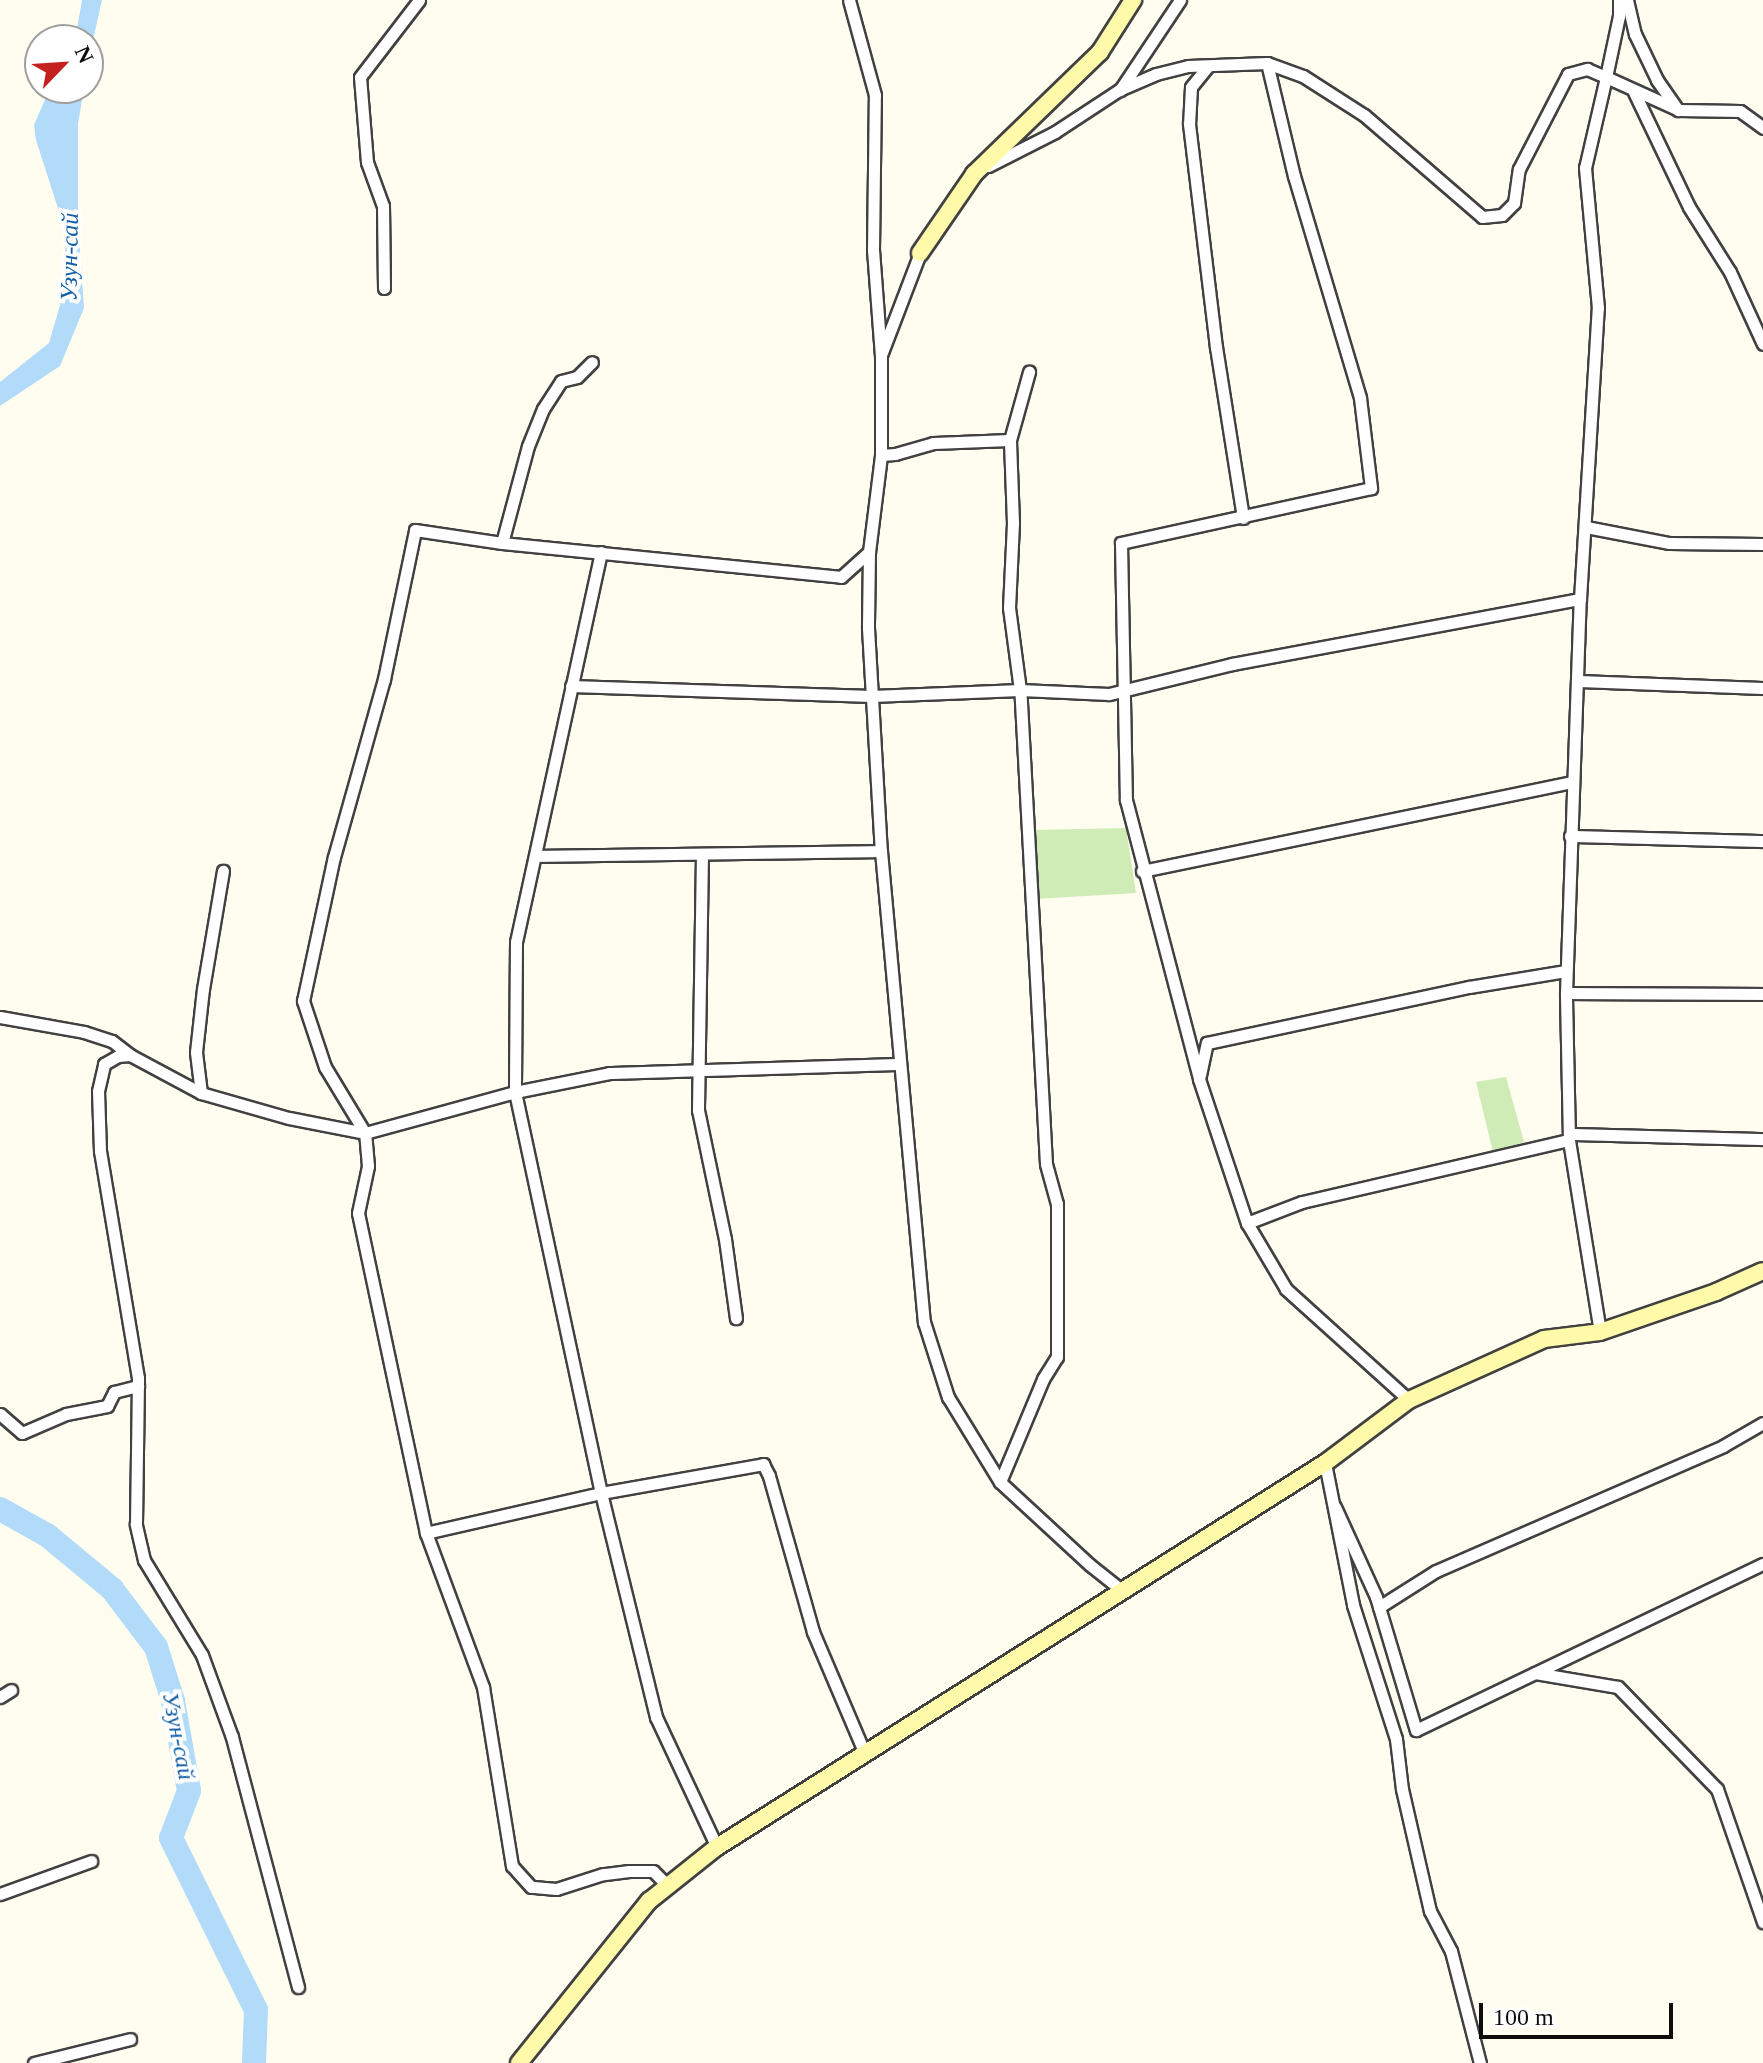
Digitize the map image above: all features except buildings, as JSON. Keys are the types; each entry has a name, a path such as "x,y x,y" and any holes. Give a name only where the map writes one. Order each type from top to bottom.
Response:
{"street":[{"path":"384,288 383,206 367,162 360,77 419,0"},
{"path":"849,0 875,95 873,250 881,356 881,455 869,552 872,696 881,851 924,1322 948,1397 1000,1482 1124,1592"},
{"path":"881,356 920,253 974,174 1100,52 1127,16 1133,0"},
{"path":"1119,90 1180,0"},
{"path":"1600,1332 1569,1137 1566,971 1580,599 1598,308 1585,168 1606,77 1619,0"},
{"path":"1627,0 1635,34 1657,80 1679,110"},
{"path":"974,174 1055,132 1119,90 1156,74 1188,66 1267,63 1303,76 1364,115 1482,217 1502,215 1514,203 1519,169 1568,74 1587,69 1679,110 1740,111 1763,128"},
{"path":"1267,63 1294,176 1360,398 1371,488 1121,543 1126,800 1142,871 1199,1079 1247,1223 1286,1289 1409,1400"},
{"path":"1208,66 1191,87 1189,124 1216,347 1243,518"},
{"path":"1634,92 1689,207 1730,272 1763,344"},
{"path":"502,543 528,446 543,409 561,381 577,377 592,362"},
{"path":"1000,1482 1043,1379 1057,1357 1057,1204 1046,1164 1020,690 1009,608 1013,523 1010,440 1029,372"},
{"path":"881,455 933,443 1010,440"},
{"path":"1586,527 1669,543 1763,544"},
{"path":"668,1886 653,1871 629,1871 603,1874 556,1889 531,1887 512,1866 483,1687 426,1533 358,1213 368,1166 365,1133 325,1067 303,1001 334,857 384,679 415,530 502,543 841,577 869,552"},
{"path":"601,552 516,942 515,1092 601,1493 656,1717 717,1847"},
{"path":"571,686 872,696 1020,690 1109,694 1232,664 1580,599"},
{"path":"1578,681 1763,688"},
{"path":"1142,871 1572,782"},
{"path":"1570,836 1763,841"},
{"path":"537,856 881,851"},
{"path":"702,854 698,1110 725,1239 736,1318"},
{"path":"201,1093 196,1052 223,871"},
{"path":"1199,1079 1207,1043 1469,987 1566,971"},
{"path":"1566,993 1763,994"},
{"path":"0,1017 84,1032 112,1041 130,1055 201,1093 289,1118 365,1133 515,1092 609,1073 899,1064"},
{"path":"130,1055 118,1056 104,1064 98,1091 100,1151 138,1386 136,1524 144,1560 202,1655 232,1737 298,1987"},
{"path":"1247,1223 1302,1202 1569,1137 1763,1139"},
{"path":"519,2063 649,1901 717,1847 1325,1463 1409,1400 1544,1339 1600,1332 1716,1292 1763,1271"},
{"path":"0,1414 22,1433 66,1414 107,1406 114,1392 138,1386"},
{"path":"1379,1607 1436,1571 1723,1446 1763,1423"},
{"path":"1325,1463 1353,1605 1396,1739 1402,1789 1430,1911 1451,1951 1480,2063"},
{"path":"426,1533 601,1493 763,1464 813,1632 865,1754"},
{"path":"1335,1507 1379,1607 1416,1730 1763,1564"},
{"path":"1535,1673 1618,1687 1717,1789 1763,1922"},
{"path":"0,1697 11,1690"},
{"path":"0,1894 91,1861"},
{"path":"34,2063 130,2039"}],"green space":[{"path":"1126,828 1136,893 1035,899 1031,830"},
{"path":"1506,1077 1524,1142 1493,1152 1476,1082"}],"water":[{"path":"82,0 102,0 97,24 78,24"},
{"path":"43,104 81,104 78,124 78,223 84,308 60,366 0,406 0,382 49,343 67,281 64,227 34,125"}],"waterway":[{"name":"Узун-сай","path":"0,1509 47,1535 112,1589 156,1647 173,1701 189,1791 171,1838 256,2010 254,2063"}]}
